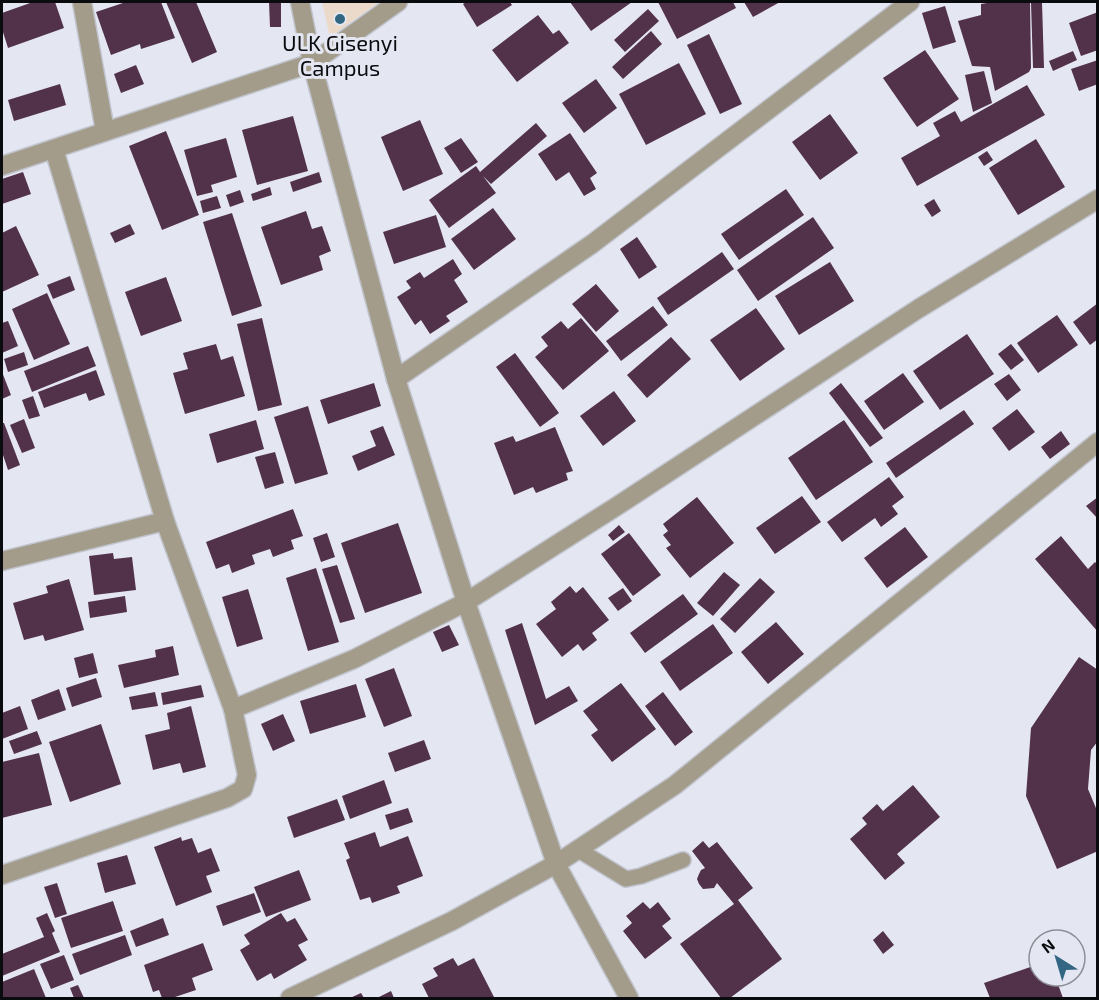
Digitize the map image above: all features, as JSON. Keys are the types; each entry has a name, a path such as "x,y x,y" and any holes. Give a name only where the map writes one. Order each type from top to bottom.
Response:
{"street":[{"path":"82,2 105,131"},
{"path":"300,2 312,63 396,379 466,602 556,864 629,999"},
{"path":"2,166 312,63 398,2"},
{"path":"396,379 592,244 910,2"},
{"path":"2,875 227,798 243,789 247,775 233,710 165,521 54,148"},
{"path":"233,710 354,659 466,602 918,309 1098,199"},
{"path":"290,999 452,921 556,864 675,785 1098,442"},
{"path":"2,561 165,521"}],"lane":[{"path":"578,849 626,879 641,876 683,860"}],"shaded area":[{"name":"ULK Gisenyi Campus","path":"322,2 379,2 330,37"}],"building":[{"path":"33,2 55,2 64,28 8,48 2,29 2,13"},
{"path":"126,2 161,2 175,38 141,49 140,44 111,55 96,12"},
{"path":"166,2 196,2 217,52 192,63"},
{"path":"269,2 281,2 281,27 270,27"},
{"path":"466,2 510,2 512,5 477,27 463,4"},
{"path":"570,2 632,2 591,31"},
{"path":"658,2 733,2 736,8 677,39"},
{"path":"744,2 780,2 753,17"},
{"path":"1030,2 1031,68 1029,72 995,91 990,67 972,66 958,21 981,15 981,4"},
{"path":"1031,2 1042,2 1044,68 1033,68"},
{"path":"945,6 956,42 933,49 922,13"},
{"path":"648,9 659,21 625,52 614,40"},
{"path":"1098,12 1098,50 1081,56 1069,23"},
{"path":"538,15 553,34 559,30 569,43 517,82 492,50"},
{"path":"651,31 662,44 623,79 612,67"},
{"path":"709,34 742,104 720,114 687,45"},
{"path":"925,50 959,99 917,127 883,78"},
{"path":"1073,51 1077,60 1053,71 1049,61"},
{"path":"1098,60 1098,84 1079,91 1071,69"},
{"path":"679,63 706,114 646,145 619,94"},
{"path":"136,65 144,84 121,93 114,74"},
{"path":"984,71 992,103 973,112 965,75"},
{"path":"596,79 617,108 584,133 562,103"},
{"path":"60,84 66,105 14,121 8,100"},
{"path":"1027,85 1045,115 917,186 901,158 940,136 933,123 955,111 961,122"},
{"path":"830,114 858,153 820,180 792,142"},
{"path":"293,116 308,171 257,185 242,130"},
{"path":"420,120 443,174 403,191 381,137"},
{"path":"536,123 547,136 491,184 483,176 496,193 449,228 429,200 476,166 480,172"},
{"path":"166,131 199,215 162,230 129,146"},
{"path":"570,133 597,173 590,178 596,189 584,196 569,172 556,181 538,154"},
{"path":"226,138 237,177 211,185 213,192 197,196 184,150"},
{"path":"461,138 478,162 461,173 444,148"},
{"path":"1036,139 1065,187 1018,215 989,168"},
{"path":"987,151 993,160 984,166 978,157"},
{"path":"23,172 31,194 2,204 2,179"},
{"path":"319,172 322,182 293,192 290,182"},
{"path":"270,187 272,195 253,201 251,194"},
{"path":"786,189 804,215 739,260 721,234"},
{"path":"240,190 244,202 230,207 226,195"},
{"path":"217,196 221,208 203,213 200,201"},
{"path":"934,199 941,211 932,217 924,205"},
{"path":"493,208 516,239 474,270 451,239"},
{"path":"306,211 312,229 322,226 331,251 319,256 323,270 281,285 261,227"},
{"path":"232,213 262,306 232,316 203,222"},
{"path":"436,215 446,247 394,264 383,232"},
{"path":"813,217 834,248 758,301 737,270"},
{"path":"130,224 135,234 115,243 110,233"},
{"path":"16,226 39,275 2,292 2,233"},
{"path":"637,237 657,267 639,279 620,249"},
{"path":"722,252 734,269 668,315 657,298"},
{"path":"453,259 462,274 454,280 468,302 446,316 450,321 430,334 421,320 415,325 397,297 411,288 406,281 420,272 424,278"},
{"path":"830,262 854,301 799,335 775,296"},
{"path":"70,276 75,290 53,299 47,285"},
{"path":"166,277 182,321 141,336 125,292"},
{"path":"596,284 619,311 596,332 572,304"},
{"path":"47,293 70,344 34,360 12,309"},
{"path":"1098,303 1098,339 1090,345 1073,322"},
{"path":"653,306 668,325 621,361 606,341"},
{"path":"756,308 785,349 740,381 710,340"},
{"path":"1057,315 1078,345 1038,373 1017,343"},
{"path":"262,318 282,405 258,411 237,324"},
{"path":"581,318 609,351 563,390 535,357 548,346 541,337 561,321 568,329"},
{"path":"8,321 18,346 2,353 2,323"},
{"path":"967,334 994,374 940,410 913,371"},
{"path":"671,337 691,359 647,398 627,375"},
{"path":"216,344 221,360 233,356 245,396 185,414 173,373 188,369 183,353"},
{"path":"1011,344 1024,360 1011,370 998,354"},
{"path":"88,346 96,366 32,392 24,371"},
{"path":"24,352 28,365 8,372 4,359"},
{"path":"515,353 559,413 540,427 496,367"},
{"path":"96,370 105,395 89,401 86,393 44,408 38,392"},
{"path":"2,372 11,395 2,399"},
{"path":"903,373 924,402 884,430 864,401"},
{"path":"1009,374 1021,390 1007,401 994,384"},
{"path":"374,383 381,406 328,424 320,400"},
{"path":"841,383 883,438 870,447 829,393"},
{"path":"614,391 636,421 603,446 580,416"},
{"path":"33,396 40,416 29,419 22,400"},
{"path":"308,406 328,474 295,484 274,417"},
{"path":"1017,409 1035,432 1009,451 992,428"},
{"path":"964,410 974,424 896,478 886,463"},
{"path":"24,419 35,448 22,453 10,425"},
{"path":"256,420 264,449 217,463 209,434"},
{"path":"844,420 873,462 816,500 788,458"},
{"path":"2,423 4,423 20,465 8,470 2,452"},
{"path":"383,426 395,455 358,471 352,456 376,446 370,431"},
{"path":"555,427 573,471 566,473 568,480 536,493 533,487 514,495 494,443 513,436 516,442"},
{"path":"1061,431 1070,444 1050,459 1041,447"},
{"path":"275,452 284,483 265,489 255,457"},
{"path":"889,477 904,497 892,506 898,514 881,527 875,518 842,542 827,522"},
{"path":"802,496 821,522 775,554 756,528"},
{"path":"697,497 734,543 690,578 666,548 671,545 663,535 668,531 663,524"},
{"path":"1098,497 1098,519 1086,506"},
{"path":"293,509 303,536 291,540 294,549 273,557 270,549 252,555 255,564 232,573 229,564 216,569 206,542"},
{"path":"398,523 422,593 365,613 341,543"},
{"path":"619,525 625,532 613,541 608,535"},
{"path":"905,527 928,557 887,588 864,558"},
{"path":"327,533 335,557 321,562 313,538"},
{"path":"629,533 661,575 633,596 601,554"},
{"path":"1061,536 1088,569 1095,562 1098,565 1098,632 1035,559"},
{"path":"113,553 114,559 132,557 136,590 94,595 89,556"},
{"path":"337,565 355,619 340,623 322,569"},
{"path":"316,568 339,642 308,651 286,578"},
{"path":"724,572 740,585 713,616 697,603"},
{"path":"760,578 775,592 735,633 720,619"},
{"path":"69,579 84,630 45,641 43,635 24,640 13,603 48,593 46,586"},
{"path":"570,586 576,593 583,587 609,620 592,633 597,640 583,651 578,644 562,657 536,624 556,609 551,602"},
{"path":"623,588 632,601 618,611 608,598"},
{"path":"248,589 263,639 237,647 222,597"},
{"path":"683,594 698,614 645,653 630,633"},
{"path":"125,596 127,612 90,618 88,602"},
{"path":"776,622 804,654 768,684 741,652"},
{"path":"522,623 546,699 569,686 578,701 535,725 505,630"},
{"path":"713,624 733,653 680,691 660,662"},
{"path":"449,625 459,645 442,652 433,632"},
{"path":"173,646 179,675 124,688 118,665 156,657 155,650"},
{"path":"93,653 98,673 79,678 74,658"},
{"path":"1079,657 1098,670 1098,741 1091,750 1088,789 1098,813 1098,851 1057,869 1026,796 1031,728"},
{"path":"394,668 412,716 384,727 365,679"},
{"path":"96,678 102,697 72,707 66,688"},
{"path":"621,683 656,729 612,762 591,735 598,730 583,711"},
{"path":"356,684 366,717 310,734 300,701"},
{"path":"201,685 204,697 163,705 161,693"},
{"path":"59,689 66,710 38,720 31,700"},
{"path":"155,692 158,706 132,710 129,697"},
{"path":"663,692 693,732 675,746 645,706"},
{"path":"20,706 28,729 2,739 2,713"},
{"path":"191,706 206,767 183,773 180,763 153,770 145,735 170,729 167,713"},
{"path":"283,714 295,741 273,751 261,724"},
{"path":"101,724 121,784 70,802 49,742"},
{"path":"37,731 42,744 14,754 9,741"},
{"path":"424,740 431,759 395,772 388,753"},
{"path":"39,753 52,805 2,818 2,762"},
{"path":"384,780 392,803 350,819 342,796"},
{"path":"913,785 940,817 897,854 905,863 885,880 850,839 867,824 862,818 877,804 883,811"},
{"path":"337,799 345,820 294,838 287,817"},
{"path":"408,808 413,822 390,830 385,815"},
{"path":"375,832 380,847 408,836 423,876 397,886 400,893 372,903 370,897 360,900 346,860 350,858 344,843"},
{"path":"181,837 182,841 192,838 198,853 211,848 220,871 206,876 212,892 176,906 154,847"},
{"path":"703,841 709,848 717,842 753,888 738,900 782,959 730,998 721,998 680,944 734,904 717,883 714,888 703,889 699,884 697,879 701,870 705,868 692,851"},
{"path":"127,855 136,884 105,893 97,863"},
{"path":"299,870 311,900 266,917 254,887"},
{"path":"57,883 67,914 55,918 44,887"},
{"path":"254,893 261,912 223,926 216,906"},
{"path":"113,901 123,931 71,948 61,918"},
{"path":"643,902 650,909 658,902 671,919 662,926 672,938 645,959 623,931 632,923 626,916"},
{"path":"47,913 55,931 52,933 60,952 2,976 2,954 44,937 36,918"},
{"path":"281,913 287,922 295,918 308,940 298,945 307,960 274,979 271,973 257,981 240,950 250,944 244,935"},
{"path":"163,918 169,935 136,947 130,931"},
{"path":"883,931 894,945 883,954 873,940"},
{"path":"125,935 132,955 80,975 72,954"},
{"path":"203,943 213,970 192,978 196,990 172,998 162,998 159,990 153,992 144,965"},
{"path":"64,955 74,980 51,989 40,964"},
{"path":"453,958 458,966 474,958 494,997 429,998 422,984 438,976 433,968"},
{"path":"1027,968 1027,988 1059,988 1063,998 990,998 984,983"},
{"path":"34,969 46,998 3,998 2,982"},
{"path":"78,985 84,998 74,998 70,988"},
{"path":"391,991 394,998 377,998"},
{"path":"361,993 364,998 350,998"}],"place":[{"name":"ULK Gisenyi Campus","path":"340,19"}]}
